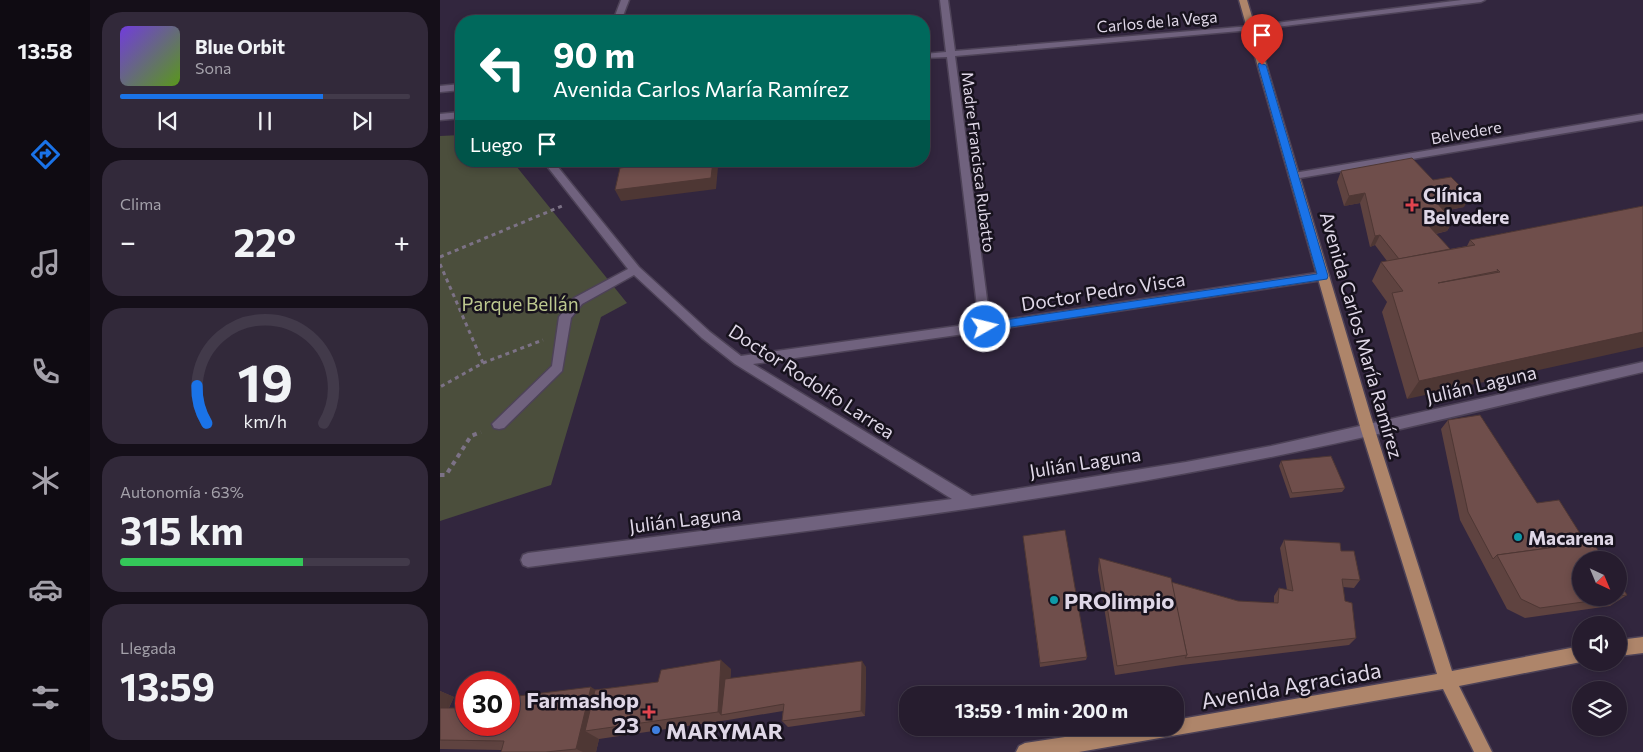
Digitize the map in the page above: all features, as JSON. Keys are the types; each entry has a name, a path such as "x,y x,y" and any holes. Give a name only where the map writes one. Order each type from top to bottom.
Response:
{"main road":[{"name":"Avenida Carlos María Ramírez","path":"1243,0 1368,430 1447,680 1482,752"},
{"path":"1627,647 1643,645"},
{"name":"Avenida Agraciada","path":"1024,752 1182,727 1572,656"}],"street":[{"path":"619,15 625,0"},
{"name":"Madre Francisca Rubatto","path":"944,0 985,327"},
{"name":"Carlos de la Vega","path":"930,56 1251,28 1481,0"},
{"path":"440,89 455,88"},
{"path":"440,117 455,116"},
{"name":"Belvedere","path":"1294,176 1643,117"},
{"name":"Doctor Rodolfo Larrea","path":"553,167 635,270 706,336 739,361 971,503"},
{"path":"499,424 558,368 565,316 578,301 635,270"},
{"name":"Doctor Pedro Visca","path":"739,361 985,327 1323,276"},
{"name":"Julián Laguna","path":"528,560 971,503 1029,491 1216,462 1368,430 1643,367"}],"path":[{"path":"440,256 578,199"},
{"path":"440,264 483,364"},
{"path":"440,387 483,364 563,331"},
{"path":"440,475 446,475 471,436 499,424"}],"green space":[{"name":"Parque Bellán","path":"455,135 455,167 517,167 627,303 601,317 551,485 440,521 440,136"}],"building":[{"path":"1412,158 1433,180 1451,177 1470,196 1437,203 1453,221 1429,226 1450,249 1399,259 1380,235 1375,236 1365,193 1349,196 1341,171"},
{"path":"712,167 711,178 615,190 620,168"},
{"path":"1643,206 1643,332 1419,381 1392,293 1403,291 1381,262 1475,245 1470,240","holes":["1497,269 1500,272 1438,283 1498,271"]},
{"path":"1480,415 1537,503 1559,500 1586,543 1497,555 1493,559 1468,512 1448,420"},
{"path":"1331,456 1345,488 1292,493 1281,461"},
{"name":"PROlimpio","path":"1065,530 1087,657 1040,663 1023,536"},
{"path":"1284,540 1340,543 1341,551 1354,551 1360,580 1342,579 1345,601 1352,603 1356,638 1185,658 1187,655 1171,582 1238,601 1278,603 1279,588 1293,591"},
{"path":"1593,542 1598,551 1572,551 1572,604 1540,608 1521,599 1497,555"},
{"path":"1099,558 1171,578 1187,655 1117,666"},
{"path":"721,660 718,712 585,731 595,690 658,682 661,670"},
{"path":"862,661 861,711 782,721 784,704 721,715 725,679"},
{"path":"591,687 576,749 546,752 501,752 504,741 440,740 440,708 455,708 455,736 520,736 520,696"}],"place":[{"name":"Clínica Belvedere","path":"1412,205"},
{"name":"Macarena","path":"1518,537"},
{"name":"PROlimpio","path":"1054,600"},
{"name":"Farmashop 23","path":"649,712"},
{"name":"MARYMAR","path":"656,730"}],"route":[{"path":"985,327 1323,276 1262,65"}]}
